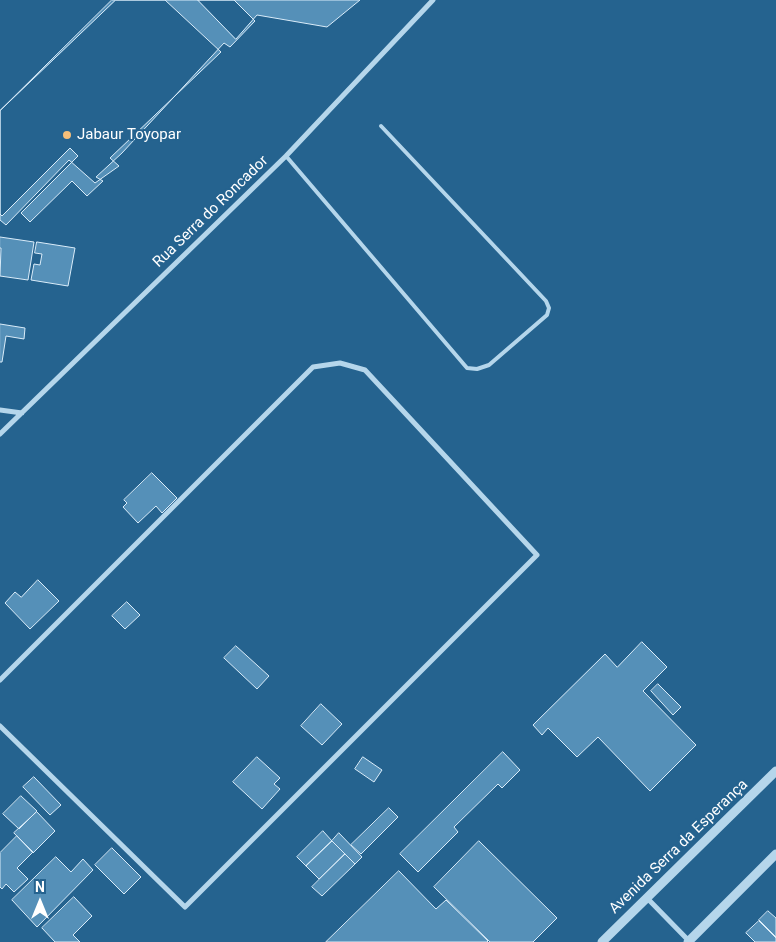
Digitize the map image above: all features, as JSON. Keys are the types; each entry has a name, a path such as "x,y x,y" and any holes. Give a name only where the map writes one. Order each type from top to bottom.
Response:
{"street":[{"name":"Rua Serra do Roncador","path":"0,434 286,156 432,0"},
{"path":"0,680 313,367 340,363 365,370 537,555 186,906 0,726"},
{"path":"0,410 22,413"},
{"name":"Avenida Serra da Esperança","path":"602,942 776,771"},
{"path":"647,898 689,942 776,854"}],"lane":[{"path":"286,156 467,368 478,369 490,365 547,316 549,308 546,300 381,126"}],"building":[{"name":"Jabaur Toyopar","path":"112,0 234,0 255,21 230,47 224,43 122,153 96,177 103,181 87,196 72,181 30,222 21,213 78,156 70,148 2,216 0,214 0,111"},
{"name":"Jabaur Toyopar","path":"116,0 165,0 221,52 110,158 119,166 95,183 69,160 6,225 0,220 0,111"},
{"path":"198,0 360,0 327,27 257,15 236,39"},
{"path":"0,237 34,242 28,280 0,276"},
{"path":"37,242 75,248 68,286 31,280 34,264 40,265 42,254 35,253"},
{"path":"0,324 25,328 24,339 6,336 2,362 0,362"},
{"path":"152,473 177,498 162,513 156,506 138,523 123,507 127,503 124,500"},
{"path":"38,580 59,601 30,629 5,603 15,592 21,597"},
{"path":"127,602 140,615 125,629 112,616"},
{"path":"642,642 667,667 643,691 696,745 650,791 598,737 577,757 548,728 542,735 533,725 605,654 617,667"},
{"path":"236,646 269,676 257,689 224,658"},
{"path":"658,684 681,707 673,715 651,691"},
{"path":"321,704 342,724 322,745 301,726"},
{"path":"503,752 520,770 502,788 498,784 454,827 458,832 418,872 400,854"},
{"path":"257,757 280,778 274,784 280,789 262,809 233,782"},
{"path":"363,757 382,770 374,782 355,769"},
{"path":"34,777 61,805 50,815 23,787"},
{"path":"21,796 37,811 19,829 3,814"},
{"path":"389,808 398,817 361,854 351,845"},
{"path":"37,812 55,831 33,853 14,833"},
{"path":"323,831 332,841 306,866 297,857"},
{"path":"339,833 362,857 355,864 332,841"},
{"path":"17,836 33,852 17,868 28,879 14,892 6,884 2,889 0,887 0,853"},
{"path":"332,841 345,854 319,879 306,866"},
{"path":"479,841 557,918 533,942 490,942 434,887"},
{"path":"112,848 141,877 124,894 95,865"},
{"path":"345,854 355,864 322,896 312,887"},
{"path":"56,857 71,872 83,859 93,870 37,927 12,900"},
{"path":"399,871 436,909 446,900 488,941 326,942"},
{"path":"74,897 92,916 73,935 80,942 55,942 42,928"},
{"path":"768,911 776,918 776,937 759,920"},
{"path":"759,921 776,938 776,942 755,942 746,933"}],"place":[{"name":"Jabaur Toyopar","path":"67,135"}]}
